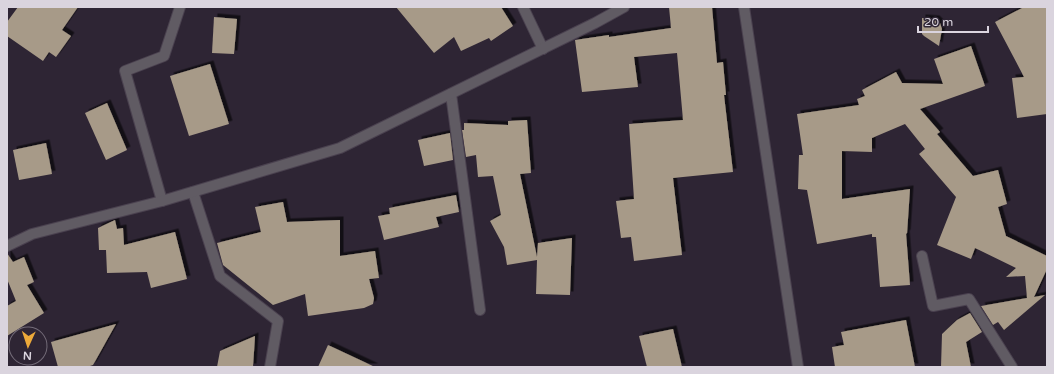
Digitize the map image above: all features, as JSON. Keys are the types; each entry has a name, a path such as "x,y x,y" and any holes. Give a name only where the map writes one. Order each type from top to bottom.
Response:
{"street":[{"path":"162,201 125,71 164,56 180,7"},
{"path":"523,7 543,49"},
{"path":"7,246 32,234 162,201 340,148 543,49 624,7"},
{"path":"744,7 798,367"},
{"path":"451,94 480,310"},
{"path":"193,192 220,276 278,321 270,367"},
{"path":"922,256 933,306 969,300 1012,367"}],"building":[{"path":"18,7 78,7 62,30 71,36 56,57 49,52 43,61 7,36 7,22"},
{"path":"396,7 501,7 513,26 491,41 489,38 461,51 454,37 434,53"},
{"path":"669,7 712,7 717,63 723,62 726,95 724,95 733,172 673,178 682,255 634,261 631,237 621,238 616,201 634,199 629,124 683,120 677,53 634,57 638,87 582,92 575,40 609,35 609,37 671,28"},
{"path":"1024,7 1047,7 1047,114 1017,118 1012,78 1024,77 995,22"},
{"path":"214,17 237,19 234,54 212,53"},
{"path":"922,18 936,19 940,23 942,29 939,46 922,34"},
{"path":"971,46 985,86 920,109 940,132 937,134 973,176 998,170 1007,204 998,207 1006,236 1047,256 1047,269 1034,297 1045,295 1004,330 998,322 993,325 981,306 1027,298 1025,276 1006,277 1016,268 975,248 971,259 937,245 956,197 919,154 925,149 905,124 872,138 872,152 842,151 842,199 910,189 907,234 906,233 910,285 880,287 876,237 872,237 872,234 817,244 807,190 798,189 799,155 803,155 797,114 859,105 857,99 865,96 862,90 896,72 902,83 943,84 934,59"},
{"path":"210,64 229,124 189,136 170,76"},
{"path":"107,103 127,150 106,160 85,113"},
{"path":"527,120 531,173 520,174 537,257 538,243 572,238 570,295 536,294 537,260 507,265 504,247 490,221 501,215 493,176 478,177 476,155 466,157 462,130 464,130 464,123 508,125 508,121"},
{"path":"450,133 453,160 424,166 418,140"},
{"path":"46,143 52,174 19,180 13,150"},
{"path":"456,195 459,212 436,217 439,227 384,240 378,216 390,214 389,208"},
{"path":"283,202 287,222 340,220 340,256 375,251 379,278 369,279 374,298 373,304 364,308 308,316 305,294 273,305 223,265 217,243 261,232 255,207"},
{"path":"115,220 117,229 123,228 124,245 175,232 187,279 151,288 147,272 107,273 106,250 99,250 98,228"},
{"path":"7,253 13,262 24,257 34,282 27,285 44,313 23,326 8,326 7,336 7,306 16,301 7,279"},
{"path":"970,313 982,332 966,342 971,367 941,367 942,334 957,320"},
{"path":"906,320 915,367 835,367 832,347 844,345 841,332"},
{"path":"116,324 93,365 87,367 58,367 51,342"},
{"path":"673,329 682,367 647,367 639,336"},
{"path":"255,336 253,367 217,367 220,351"},
{"path":"328,345 375,367 318,367"}]}
